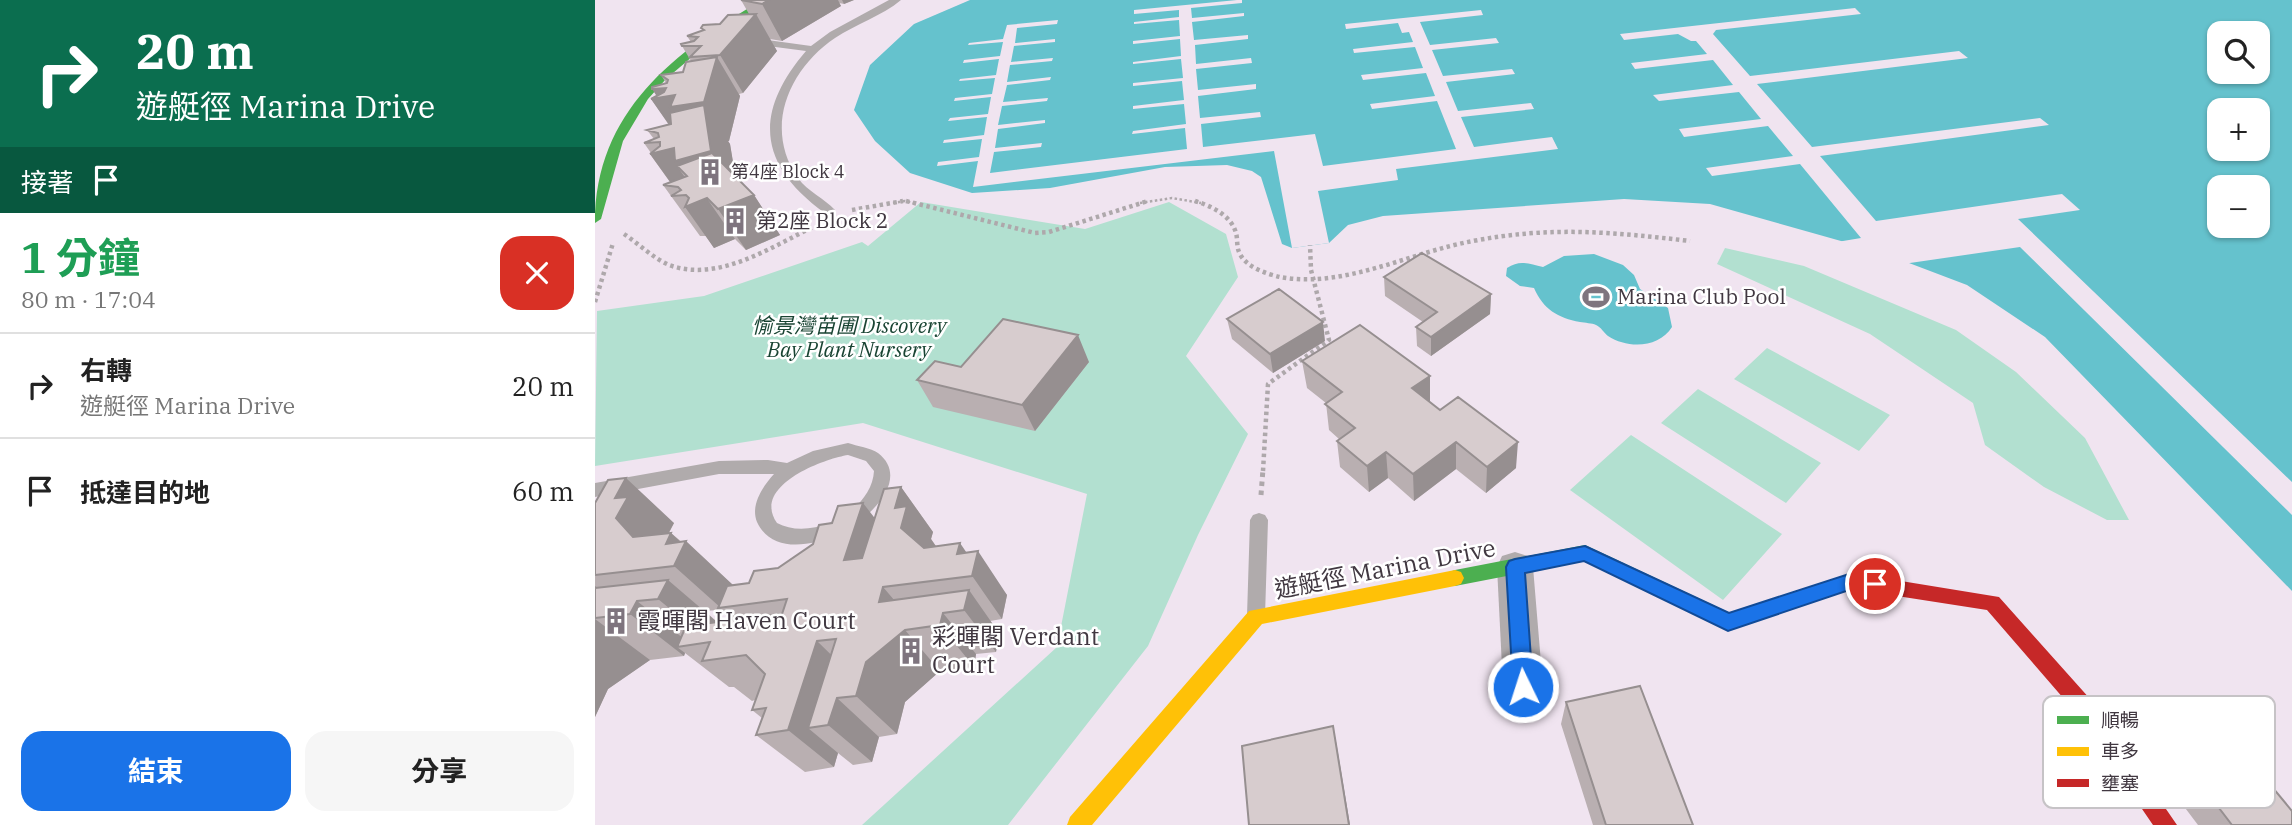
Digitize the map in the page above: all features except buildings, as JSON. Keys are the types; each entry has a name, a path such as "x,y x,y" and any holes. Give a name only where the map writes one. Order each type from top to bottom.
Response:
{"street":[{"path":"595,219 611,159 627,123 659,81 711,36 769,0"},
{"name":"遊艇徑 Marina Drive","path":"1078,825 1256,617 1585,553 1728,622 1852,581 1992,603 2074,696"},
{"path":"1515,567 1523,687"},
{"name":"遊艇徑 Marina Drive","path":"2154,808 2166,825"}],"lane":[{"path":"829,213 795,183 779,151 773,125 779,100 792,72 813,49 834,34 896,0"},
{"path":"711,36 733,39"},
{"path":"746,40 813,49"},
{"path":"595,490 733,467 767,464 790,470 818,455 848,449 865,452 877,459 883,470 882,484 874,499 842,526 804,537 787,536 773,531 765,522 762,510 766,496 790,470"},
{"path":"1256,617 1259,520"}],"path":[{"path":"595,302 617,231 668,264 694,270 717,270 820,224 829,213 905,201 1035,233 1049,232 1156,200 1184,199 1206,205 1229,221 1235,230 1240,254 1256,268 1285,278 1314,278 1519,233 1586,231 1690,241"},
{"path":"1259,520 1268,384 1329,340 1314,278 1310,245"}],"green space":[{"name":"愉景灣苗圃 Discovery Bay Plant Nursery","path":"921,202 1085,229 1169,202 1226,234 1238,277 1186,356 1248,434 1198,535 1148,646 1008,825 862,825 1057,647 1087,494 863,423 595,466 597,311 704,296 862,242 868,246"},
{"path":"1725,248 1804,266 1956,330 2016,372 2085,438 2129,520 2107,520 2044,487 1985,445 1973,403 1870,334 1717,264"},
{"path":"1767,348 1890,415 1859,451 1734,379"},
{"path":"1698,389 1821,463 1786,503 1661,423"},
{"path":"1631,435 1782,534 1723,600 1570,490"}],"water":[{"path":"970,0 2292,0 2292,591 2045,337 1967,285 1880,252 1710,204 1624,199 1383,216 1348,225 1329,243 1292,248 1282,244 1261,177 1252,171 1227,165 1165,167 1050,188 972,193 910,173 875,141 854,110 870,65 914,24"},
{"name":"Marina Club Pool","path":"1594,254 1623,265 1634,275 1640,289 1668,308 1672,327 1666,334 1651,343 1643,344 1616,340 1596,325 1558,315 1542,302 1534,288 1520,286 1506,276 1507,268 1516,264 1543,267 1564,256"}],"pier":[{"path":"1242,0 1242,3 1191,8 1192,18 1244,13 1244,16 1192,22 1194,40 1248,35 1248,39 1195,45 1196,64 1251,58 1252,63 1196,69 1198,90 1256,84 1256,89 1198,96 1200,118 1260,112 1261,117 1201,124 1203,147 1315,134 1323,166 1456,149 1437,101 1372,109 1370,104 1435,96 1426,73 1363,80 1361,75 1423,68 1415,47 1354,53 1353,49 1413,42 1409,32 1402,33 1398,23 1346,29 1345,24 1481,10 1483,15 1420,22 1430,45 1496,38 1499,43 1432,50 1443,76 1512,69 1515,74 1446,82 1458,111 1531,103 1534,109 1461,117 1474,147 1552,137 1558,149 1396,169 1398,180 1318,191 1329,243 1292,248 1274,151 973,187 978,161 937,166 938,162 979,157 982,139 943,143 944,140 984,135 987,117 948,121 950,118 988,114 991,97 954,101 955,98 992,94 995,78 959,81 996,75 999,59 963,63 964,60 1000,56 1003,42 968,45 969,43 1003,39 1007,25 1058,20 1057,24 1017,28 1015,43 1055,39 1055,42 1014,46 1011,62 1053,58 1052,61 1010,65 1007,82 1051,77 1050,80 1007,85 1003,102 1048,98 1047,101 1002,106 998,125 1045,120 1045,123 998,129 995,148 1042,143 1041,147 994,152 990,173 1187,149 1185,128 1132,134 1133,131 1186,124 1184,104 1133,109 1133,106 1184,100 1182,81 1133,86 1133,83 1183,78 1181,59 1133,64 1181,56 1180,39 1133,44 1133,41 1180,36 1179,20 1134,24 1179,17 1179,10 1134,14 1134,10"},
{"path":"1855,8 1861,14 1716,30 1713,34 1750,76 1959,51 1968,58 1757,84 1812,147 2040,118 2049,125 1820,156 1876,221 2062,194 2080,210 2018,219 2292,482 2292,515 2020,247 1903,264 1837,242 1861,238 1800,164 1712,176 1706,168 1793,156 1768,126 1684,137 1679,129 1761,119 1739,92 1659,101 1653,95 1733,85 1713,60 1635,69 1631,63 1707,54 1696,41 1678,34 1624,40 1620,34"}],"traffic: fast":[{"path":"595,219 617,141 644,96 681,59 769,0"},
{"path":"1455,578 1585,553 1729,622 1751,615"}],"traffic: slow":[{"path":"1078,825 1256,617 1455,578"}],"traffic: jam":[{"path":"1751,615 1852,581 1992,603 2074,696"},
{"path":"2154,808 2166,825"}],"place":[{"name":"第4座 Block 4","path":"710,172"},
{"name":"第2座 Block 2","path":"735,221"},
{"name":"Marina Club Pool","path":"1596,297"},
{"name":"霞暉閣 Haven Court","path":"616,621"},
{"name":"彩暉閣 Verdant Court","path":"911,651"}],"route":[{"path":"1523,687 1515,567 1585,553 1728,622 1852,581 1875,584"}]}
